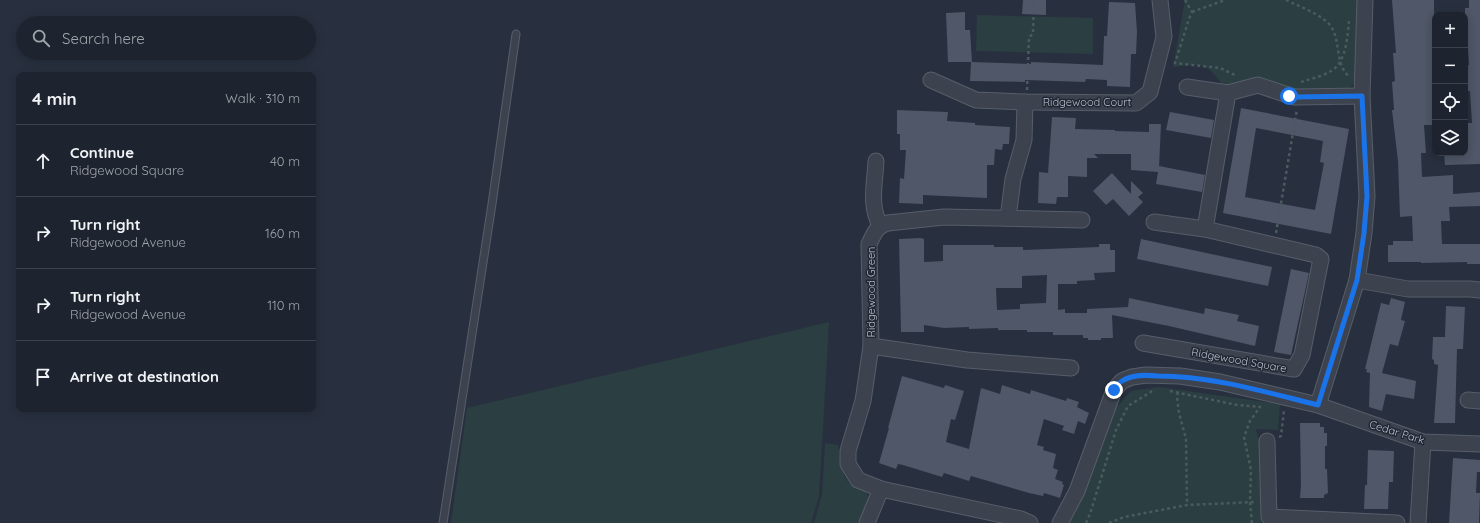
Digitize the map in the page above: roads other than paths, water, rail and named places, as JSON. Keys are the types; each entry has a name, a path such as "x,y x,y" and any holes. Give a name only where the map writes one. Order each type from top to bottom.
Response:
{"street":[{"name":"Ridgewood Court","path":"931,80 976,100 1136,103 1150,92 1164,37 1160,0"},
{"path":"1318,405 1357,280 1364,233 1367,196 1362,91 1365,0"},
{"path":"1187,87 1228,93 1258,86 1294,97 1362,91"},
{"path":"1205,229 1228,93"},
{"path":"1008,218 1013,179 1024,140 1026,102"},
{"path":"876,161 873,192 874,209 880,225 944,217 1082,220"},
{"name":"Ridgewood Square","path":"1143,343 1294,369 1302,354 1321,259 1316,255 1205,229 1154,222"},
{"name":"Ridgewood Green","path":"880,225 875,231 869,244 871,346 863,401 848,451 848,464 858,480 881,489 1021,519 1030,523"},
{"path":"1357,280 1408,289 1480,290"},
{"name":"Ridgewood Green","path":"871,346 967,360 1071,368"},
{"name":"Cedar Park","path":"1060,523 1077,491 1114,390 1122,381 1132,377 1146,375 1180,376 1220,382 1318,405 1423,442 1480,444"},
{"path":"1267,441 1269,514 1397,523"},
{"path":"1418,523 1423,442"},
{"path":"867,523 881,489"}],"lane":[{"path":"443,523 492,204 516,34"}]}
